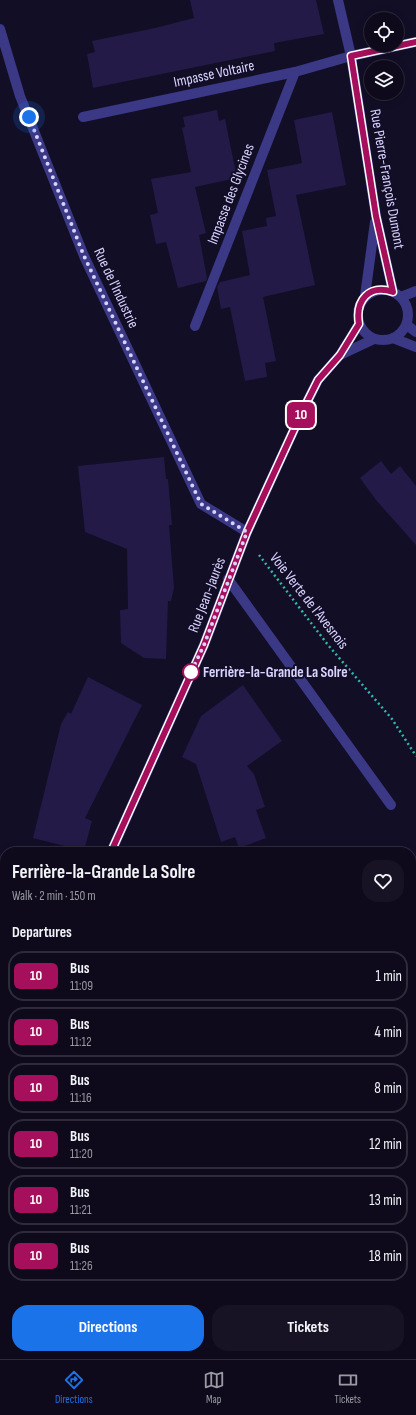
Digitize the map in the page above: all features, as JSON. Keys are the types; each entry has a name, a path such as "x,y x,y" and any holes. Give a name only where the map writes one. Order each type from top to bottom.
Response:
{"street":[{"name":"Rue Pierre-François Dumont","path":"338,0 351,56 376,216 397,295"},
{"name":"Rue de l'Industrie","path":"0,29 20,96 84,256 201,504 247,532"},
{"name":"Impasse Voltaire","path":"83,117 295,72 351,56 416,42"},
{"name":"Impasse des Glycines","path":"195,326 295,72"},
{"path":"376,216 365,296 360,304 357,315 359,324 364,333 374,339 383,341 401,334 416,307"},
{"path":"365,296 373,291 383,289 397,295 407,306 408,320 416,332"},
{"path":"397,295 416,291"},
{"name":"Rue Jean-Jaurès","path":"114,847 204,645 247,532 318,380 340,355 359,324"},
{"path":"393,338 416,347"},
{"name":"Rue Jean-Jaurès","path":"340,355 374,339"},
{"path":"228,579 391,805"}],"path":[{"name":"Voie Verte de l'Avesnois","path":"247,532 257,552 269,569 328,645 392,719 416,756"}],"building":[{"path":"190,0 316,0 324,34 274,43 275,51 93,88 87,54 95,52 92,41 194,18"},
{"path":"217,110 219,121 225,119 237,178 195,187 206,233 199,235 207,278 206,281 178,288 166,242 156,244 150,215 158,213 151,179 191,172 182,128 185,127 183,117"},
{"path":"332,112 346,185 296,195 315,285 263,297 276,361 265,363 267,377 245,381 230,307 221,309 217,287 220,282 250,275 242,231 267,226 266,218 276,216 267,170 302,163 294,120"},
{"path":"164,457 166,479 168,479 172,525 169,525 174,588 171,601 168,601 166,659 144,658 121,643 120,610 128,609 127,549 85,532 78,466"},
{"path":"381,461 391,474 400,466 416,486 416,545 376,500 360,478"},
{"path":"88,677 142,705 85,818 92,821 85,847 68,847 33,838 61,724 68,712 71,714"},
{"path":"243,685 282,741 247,766 254,774 265,807 256,810 266,838 242,847 239,847 235,837 221,842 196,764 182,757 201,716"}],"bus line":[{"name":"10","path":"113,847 204,645 247,532 318,380 340,355 359,324 357,315 360,304 365,296 373,291 383,289 393,292 376,216 351,56 416,42"}],"place":[{"name":"Ferrière-la-Grande La Solre","path":"191,672"}],"route":[{"path":"29,117 84,256 201,504 247,532 204,645 190,674 191,672"}]}
